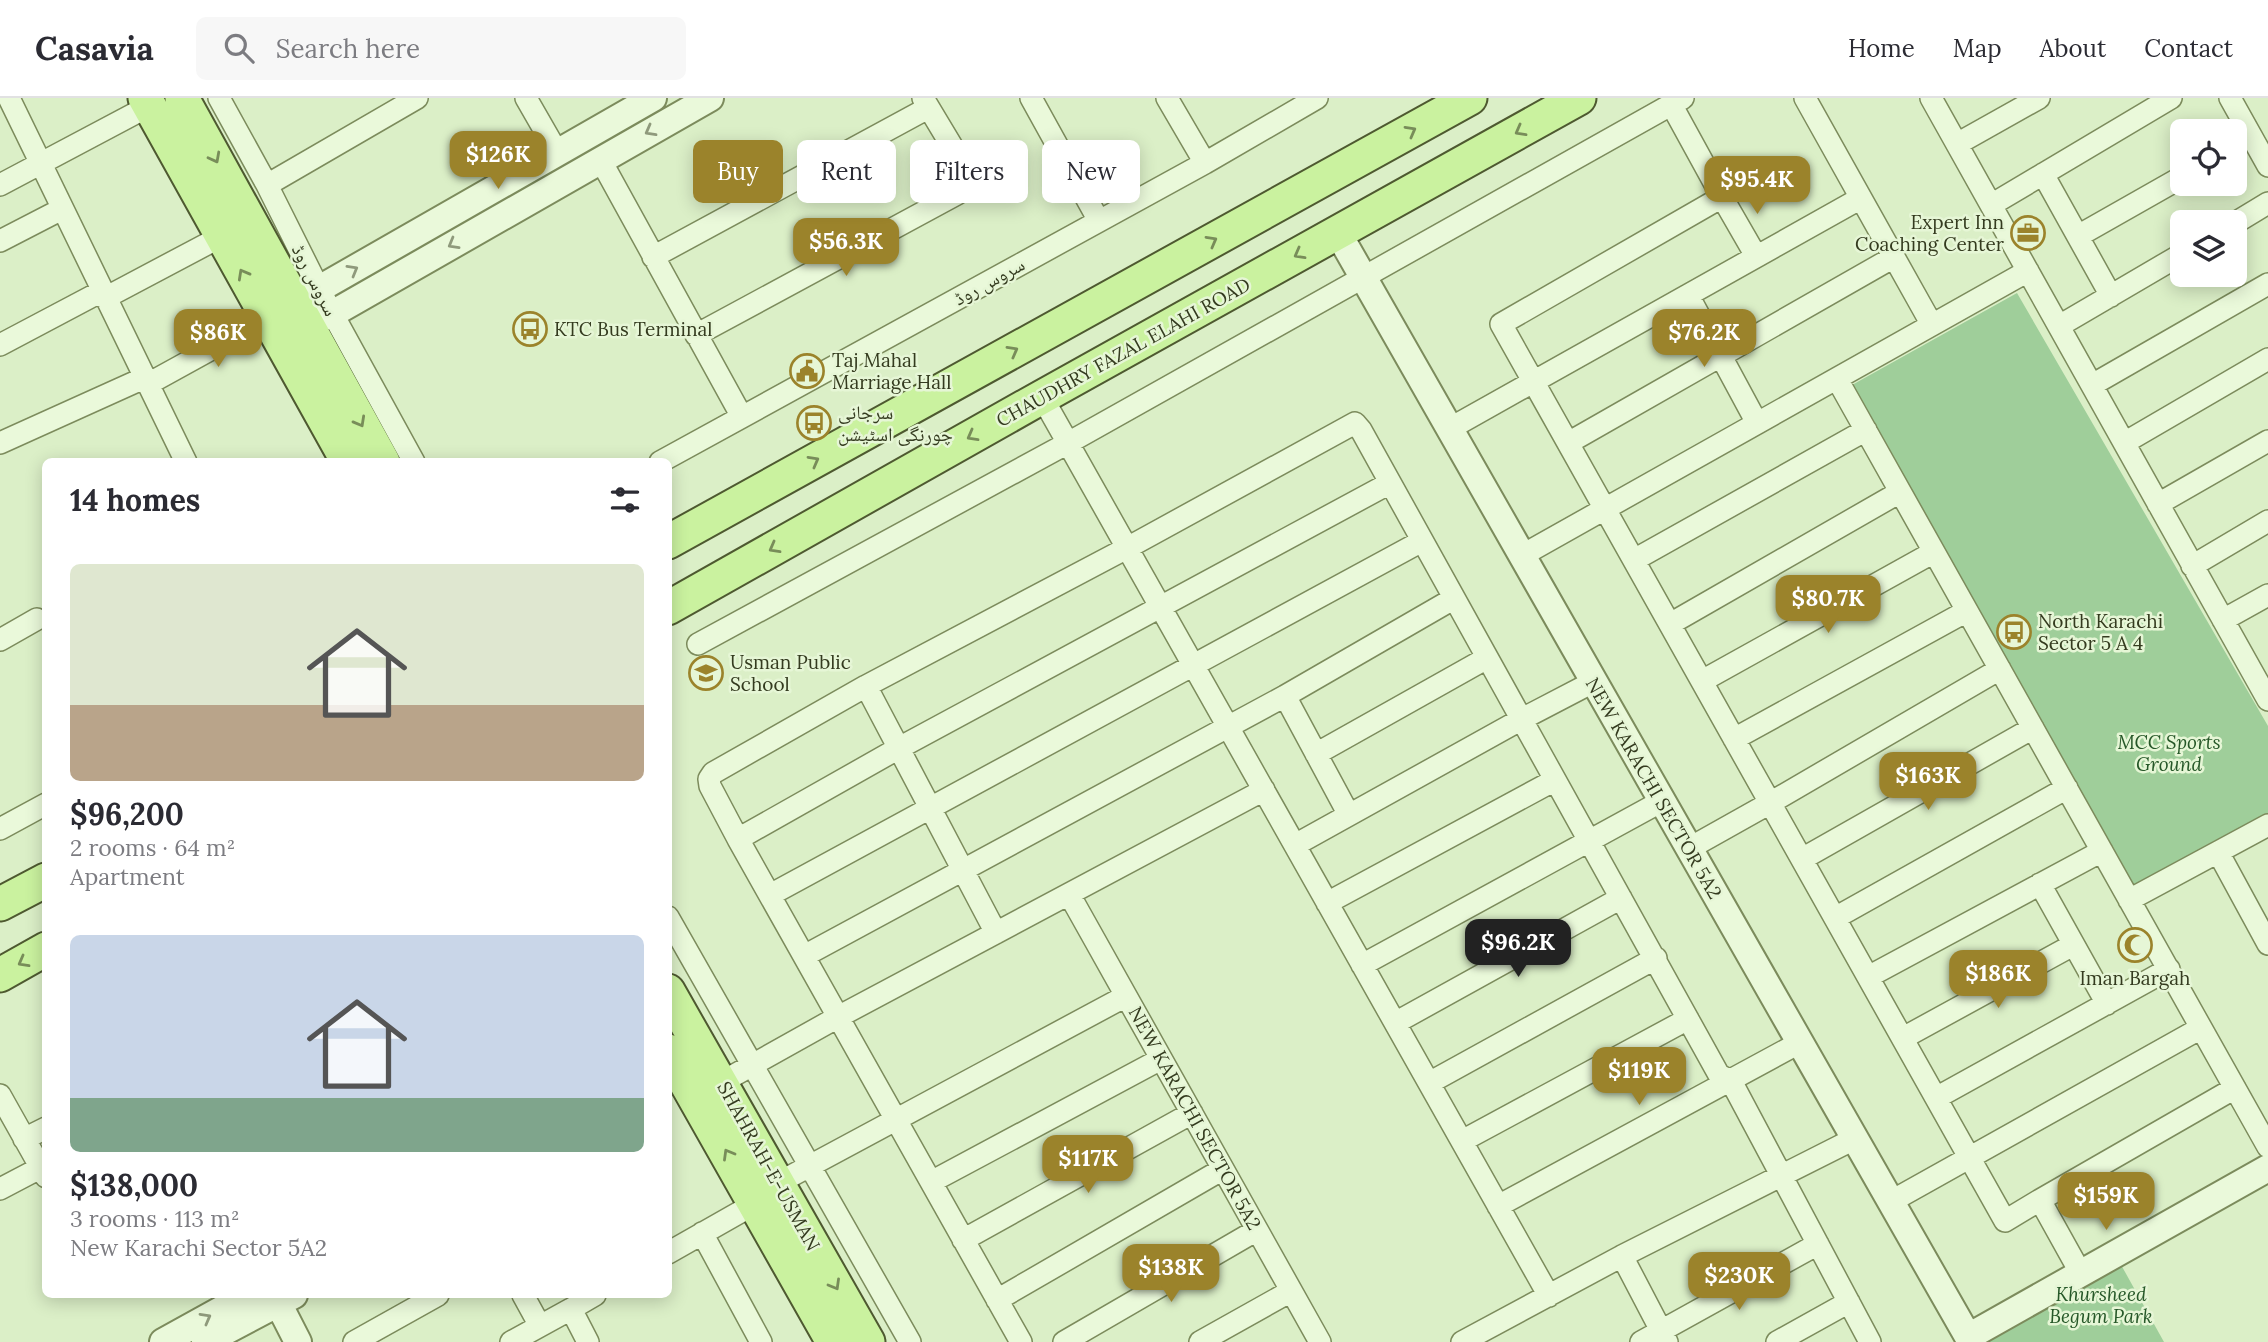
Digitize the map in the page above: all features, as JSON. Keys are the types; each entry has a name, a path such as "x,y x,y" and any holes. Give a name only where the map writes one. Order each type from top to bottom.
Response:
{"main road":[{"path":"182,98 303,309 343,458"},
{"path":"672,540 1469,98"},
{"name":"CHAUDHRY FAZAL ELAHI ROAD","path":"672,606 1579,98"},
{"path":"147,102 222,236 303,309"},
{"path":"326,393 380,458"},
{"path":"0,904 42,882"},
{"path":"0,975 42,951"},
{"name":"SHAHRAH-E-USMAN","path":"672,1007 687,1066 767,1193 868,1342"},
{"name":"SHAHRAH-E-USMAN","path":"767,1193 833,1342"}],"street":[{"name":"سروس روڈ","path":"219,98 267,185 303,309 411,458"},
{"path":"267,185 416,98"},
{"path":"526,98 557,152"},
{"path":"303,309 557,152 653,98"},
{"path":"0,443 146,381 303,309 600,159 710,98"},
{"path":"1031,98 1099,221"},
{"path":"1167,98 1205,163"},
{"name":"سروس روڈ","path":"667,458 1205,163 1317,98"},
{"path":"1805,98 1932,325"},
{"path":"1931,98 2223,620 2262,676 2268,701"},
{"path":"1957,144 2039,98"},
{"path":"1991,205 2171,98"},
{"path":"2230,98 2237,119"},
{"path":"698,644 1068,443 1677,101 1722,197 1756,256"},
{"path":"0,185 147,102"},
{"path":"653,257 926,103 962,163 965,184 957,194 696,335"},
{"path":"8,106 41,163 184,458"},
{"path":"2247,146 2268,166"},
{"path":"600,159 742,417"},
{"path":"2043,174 2111,296"},
{"path":"2078,236 2170,184"},
{"path":"1722,197 1501,324 1969,1158 2005,1220 2235,1088"},
{"path":"1449,429 1861,198"},
{"path":"2247,216 2268,203"},
{"path":"0,241 62,209"},
{"name":"NEW KARACHI SECTOR 5A2","path":"1338,233 1970,1339"},
{"path":"0,345 222,236"},
{"path":"1568,443 1894,257"},
{"path":"2059,326 2170,261"},
{"path":"1521,556 2028,271"},
{"path":"2092,385 2268,284"},
{"path":"1688,295 1757,423"},
{"path":"2124,443 2268,359"},
{"path":"1837,379 2268,1147"},
{"path":"1042,397 1549,1296"},
{"path":"1020,1342 738,839 710,786 709,779 713,773 866,686 1127,548 1354,423 1361,430 1719,1075 1731,1081 1870,1342"},
{"path":"1634,561 1866,430"},
{"path":"2158,504 2268,441"},
{"path":"738,839 899,748 1390,482"},
{"path":"1670,624 1900,492"},
{"path":"2192,565 2268,521"},
{"path":"769,895 1422,541"},
{"path":"1702,681 1934,552"},
{"path":"2223,620 2268,595"},
{"path":"804,956 1285,696 1453,599"},
{"path":"1734,739 1967,611"},
{"path":"0,640 37,619"},
{"path":"1316,754 1487,658"},
{"path":"1688,849 2000,669"},
{"path":"1295,845 1593,682"},
{"path":"866,686 996,933"},
{"path":"1285,696 1349,816"},
{"path":"1802,859 2033,728"},
{"path":"1328,903 1555,780"},
{"path":"1835,918 2067,788"},
{"path":"687,1066 754,1064 1264,790"},
{"path":"1362,965 1661,802"},
{"path":"3,819 42,805"},
{"path":"2130,900 2268,825"},
{"path":"1868,977 2102,851"},
{"path":"2218,852 2261,916 2268,944"},
{"path":"2040,884 2106,1004"},
{"name":"NEW KARACHI SECTOR 5A2","path":"1069,894 1320,1342"},
{"path":"1395,1023 1622,898"},
{"path":"672,924 910,1342"},
{"path":"1902,1038 2073,945"},
{"path":"1429,1083 1656,958"},
{"path":"1936,1098 2169,969"},
{"path":"672,1251 811,1164 1126,996"},
{"path":"1462,1141 1688,1019"},
{"path":"1890,1202 2201,1028"},
{"path":"1498,1206 1799,1043"},
{"path":"931,1182 1161,1059"},
{"path":"0,1095 14,1135 42,1172"},
{"path":"963,1240 1192,1113"},
{"path":"14,1135 42,1129"},
{"path":"1462,1342 1622,1256 1854,1139"},
{"path":"1970,1339 2080,1272 2268,1168"},
{"path":"997,1300 1223,1169"},
{"path":"0,1189 42,1173"},
{"path":"2040,1200 2080,1272"},
{"path":"1064,1342 1257,1230"},
{"path":"702,1233 761,1342"},
{"path":"1641,1342 1664,1337 1818,1244"},
{"path":"1622,1256 1664,1337"},
{"path":"1199,1342 1292,1291"},
{"path":"354,1342 433,1298"},
{"path":"525,1298 540,1326"},
{"path":"511,1342 590,1298"},
{"path":"163,1342 269,1299"},
{"path":"205,1342 269,1299"},
{"path":"269,1299 280,1342"},
{"path":"269,1299 298,1342"},
{"path":"1777,1342 1849,1302"},
{"path":"571,1309 588,1342"}],"green space":[{"name":"MCC Sports Ground","path":"2017,293 2268,726 2268,816 2132,892 1852,385"},
{"name":"Khursheed Begum Park","path":"2115,1254 2164,1342 1971,1342"}],"place":[{"name":"Expert Inn Coaching Center","path":"2028,233"},
{"name":"KTC Bus Terminal","path":"530,329"},
{"name":"Taj Mahal Marriage Hall","path":"807,371"},
{"name":"سرجانی چورنگی اسٹیشن","path":"814,423"},
{"name":"North Karachi Sector 5 A 4","path":"2014,632"},
{"name":"Usman Public School","path":"706,673"},
{"name":"Iman Bargah","path":"2135,945"}]}
